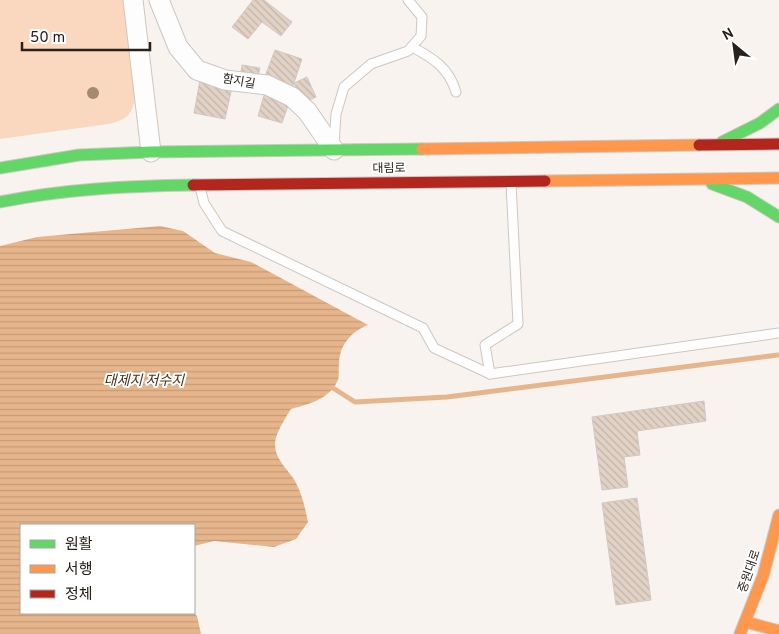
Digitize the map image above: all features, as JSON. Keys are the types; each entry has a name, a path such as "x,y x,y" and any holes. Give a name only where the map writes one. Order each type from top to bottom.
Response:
{"street":[{"path":"133,0 152,152"},
{"name":"함지길","path":"159,0 178,47 197,70 225,80 267,85 292,98 307,112 334,150"},
{"path":"716,145 760,123 775,114 779,109"},
{"name":"대림로","path":"0,168 79,155 152,152 779,144"},
{"path":"697,178 747,197 779,217"},
{"name":"대림로","path":"0,202 40,194 123,186 779,178"},
{"name":"중원대로","path":"740,634 767,564 779,515"},
{"path":"746,622 773,632 776,617"}],"lane":[{"path":"334,150 336,114 344,87 371,64 408,51 421,36 422,17 408,0"},
{"path":"412,46 436,60 453,81 456,92"},
{"path":"490,374 485,345 518,324 511,181"},
{"path":"200,184 204,203 222,230 423,328 434,348 490,374 779,333"}],"shaded area":[{"path":"0,0 125,0 136,95 128,116 120,121 108,124 0,139"}],"water":[{"name":"대제지 저수지","path":"160,226 183,231 215,253 251,262 368,325 356,331 344,344 340,356 338,380 333,388 317,400 291,409 277,435 275,444 277,455 295,481 303,501 308,522 296,539 274,547 214,541 195,546 195,524 20,524 20,614 195,614 201,634 0,634 0,246 37,237"}],"building":[{"path":"253,0 264,0 292,22 281,36 262,22 248,39 232,27"},
{"path":"275,50 302,59 292,89 264,79"},
{"path":"242,65 260,68 257,81 240,78"},
{"path":"307,77 316,97 303,103 294,83"},
{"path":"200,80 232,87 225,119 194,113"},
{"path":"265,92 290,100 282,123 258,116"},
{"path":"704,401 706,421 637,431 640,455 624,457 628,487 602,490 592,417"},
{"path":"637,498 651,600 616,605 602,503"}],"waterway":[{"path":"333,388 355,402 447,397 778,355"}],"traffic: fast":[{"path":"722,142 760,123 779,109"},
{"path":"0,168 79,155 151,152 422,149"},
{"path":"712,184 747,197 779,217"},
{"path":"0,202 96,189 193,185"}],"traffic: slow":[{"path":"422,149 699,145"},
{"path":"545,181 779,178"},
{"path":"740,634 763,576 779,515"},
{"path":"746,622 779,631"}],"traffic: jam":[{"path":"699,145 779,144"},
{"path":"193,185 545,181"}]}
